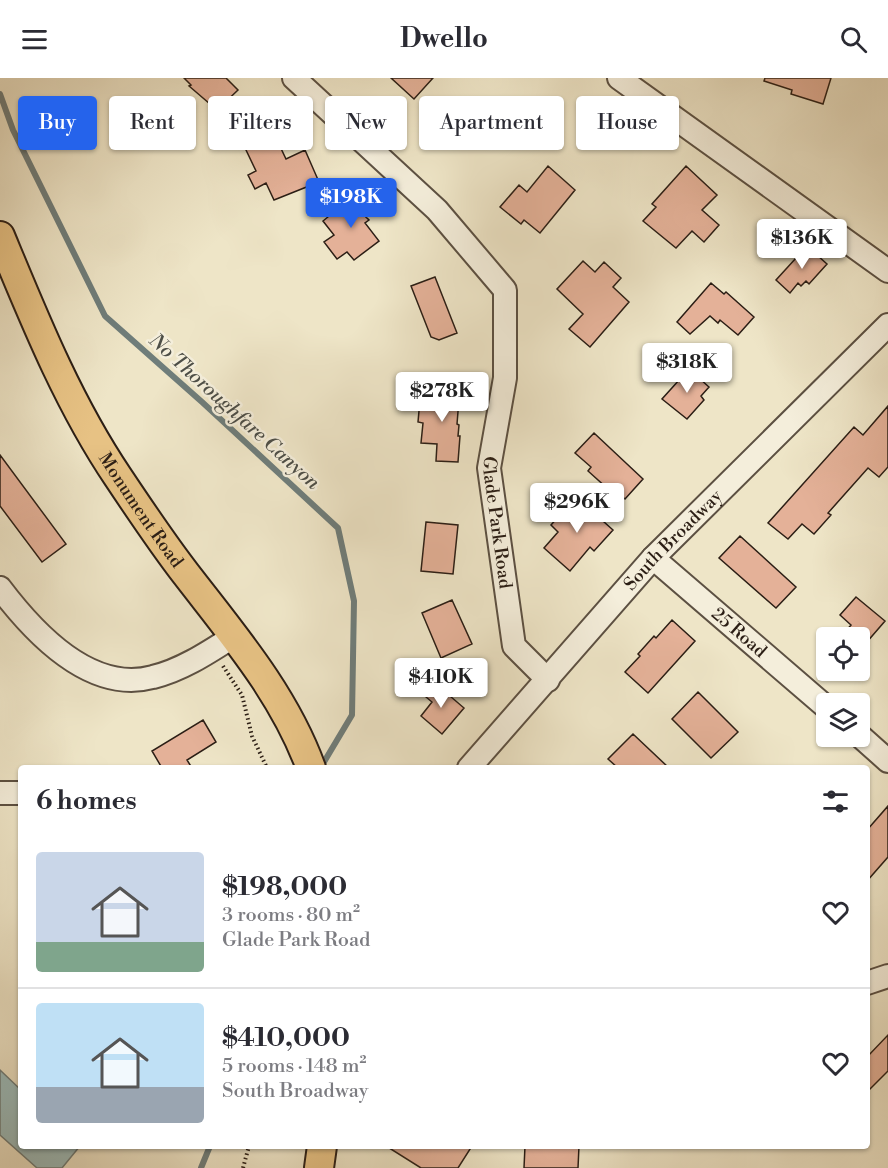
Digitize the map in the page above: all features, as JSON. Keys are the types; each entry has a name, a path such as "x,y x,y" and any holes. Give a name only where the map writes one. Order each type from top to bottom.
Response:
{"main road":[{"name":"Monument Road","path":"0,236 35,320 75,403 117,475 184,571 266,680 288,715 310,765"},
{"path":"319,1168 322,1149"}],"street":[{"name":"Glade Park Road","path":"294,78 437,210 505,290 505,378 489,468 514,646 548,680"},
{"path":"619,78 888,271"},
{"name":"South Broadway","path":"472,765 653,558 888,325"},
{"name":"25 Road","path":"653,558 816,698"},
{"path":"0,588 47,640 76,663 105,677 132,680 152,678 174,670 234,636"},
{"path":"870,745 888,761"},
{"path":"0,793 18,793"},
{"path":"870,982 888,976"}],"path":[{"path":"225,668 242,695 252,736 266,765"},
{"path":"243,1168 248,1149"}],"water":[{"path":"0,1070 18,1087 18,1149 78,1149 62,1168 37,1168 0,1135"}],"building":[{"path":"184,78 226,78 238,90 232,96 208,96 208,102 189,86 191,85"},
{"path":"391,78 433,78 414,99"},
{"path":"765,78 831,78 823,104 791,94 792,90 764,81"},
{"path":"246,150 282,150 286,159 305,150 319,182 274,200 266,183 255,189 248,175 256,171"},
{"path":"548,166 575,190 540,233 524,220 521,224 500,207 519,185 527,192"},
{"path":"686,166 717,195 702,210 719,225 704,242 692,231 676,248 643,221 656,207 652,204"},
{"path":"358,192 373,212 366,217 369,220 365,223 379,241 354,260 347,252 337,259 324,242 334,235 323,221"},
{"path":"807,246 827,264 809,284 806,281 801,286 798,283 790,293 776,280"},
{"path":"583,261 595,272 604,262 621,278 613,287 629,302 590,347 569,329 583,314 557,289"},
{"path":"435,277 457,333 439,340 431,337 411,286"},
{"path":"711,283 724,294 726,292 754,317 738,335 720,320 718,323 710,316 690,334 677,322"},
{"path":"689,369 709,387 701,396 704,400 687,419 662,399"},
{"path":"438,385 460,387 457,424 459,425 458,436 460,436 458,462 436,461 437,444 421,443 423,423 418,422 420,400 436,401"},
{"path":"888,406 888,467 879,477 868,468 828,513 831,515 814,534 802,524 788,539 768,523 854,427 863,435"},
{"path":"594,433 643,479 625,499 609,485 607,488 588,471 591,467 575,453"},
{"path":"0,455 66,544 42,562 0,506"},
{"path":"574,499 582,506 584,504 613,530 594,551 590,547 570,571 544,548 558,532 551,525"},
{"path":"426,522 458,525 453,574 421,571"},
{"path":"740,536 796,587 776,608 719,558"},
{"path":"856,597 885,621 870,638 870,627 849,627 851,625 840,615"},
{"path":"452,600 472,644 441,658 422,613"},
{"path":"672,620 695,641 648,693 625,672 654,636 656,638"},
{"path":"436,684 464,708 442,734 421,716 432,702 426,697"},
{"path":"698,692 738,732 711,758 672,719"},
{"path":"203,720 216,742 187,760 190,765 160,765 152,751"},
{"path":"633,734 666,765 615,765 608,759"},
{"path":"888,806 888,857 870,878 870,827"},
{"path":"888,1035 888,1071 870,1089 870,1054"},
{"path":"391,1149 470,1149 458,1168 421,1168"},
{"path":"525,1149 579,1149 578,1168 524,1168"}],"waterway":[{"name":"No Thoroughfare Canyon","path":"0,94 13,130 105,316 338,528 354,601 352,715 322,765"},
{"name":"No Thoroughfare Canyon","path":"201,1168 209,1149"}]}
